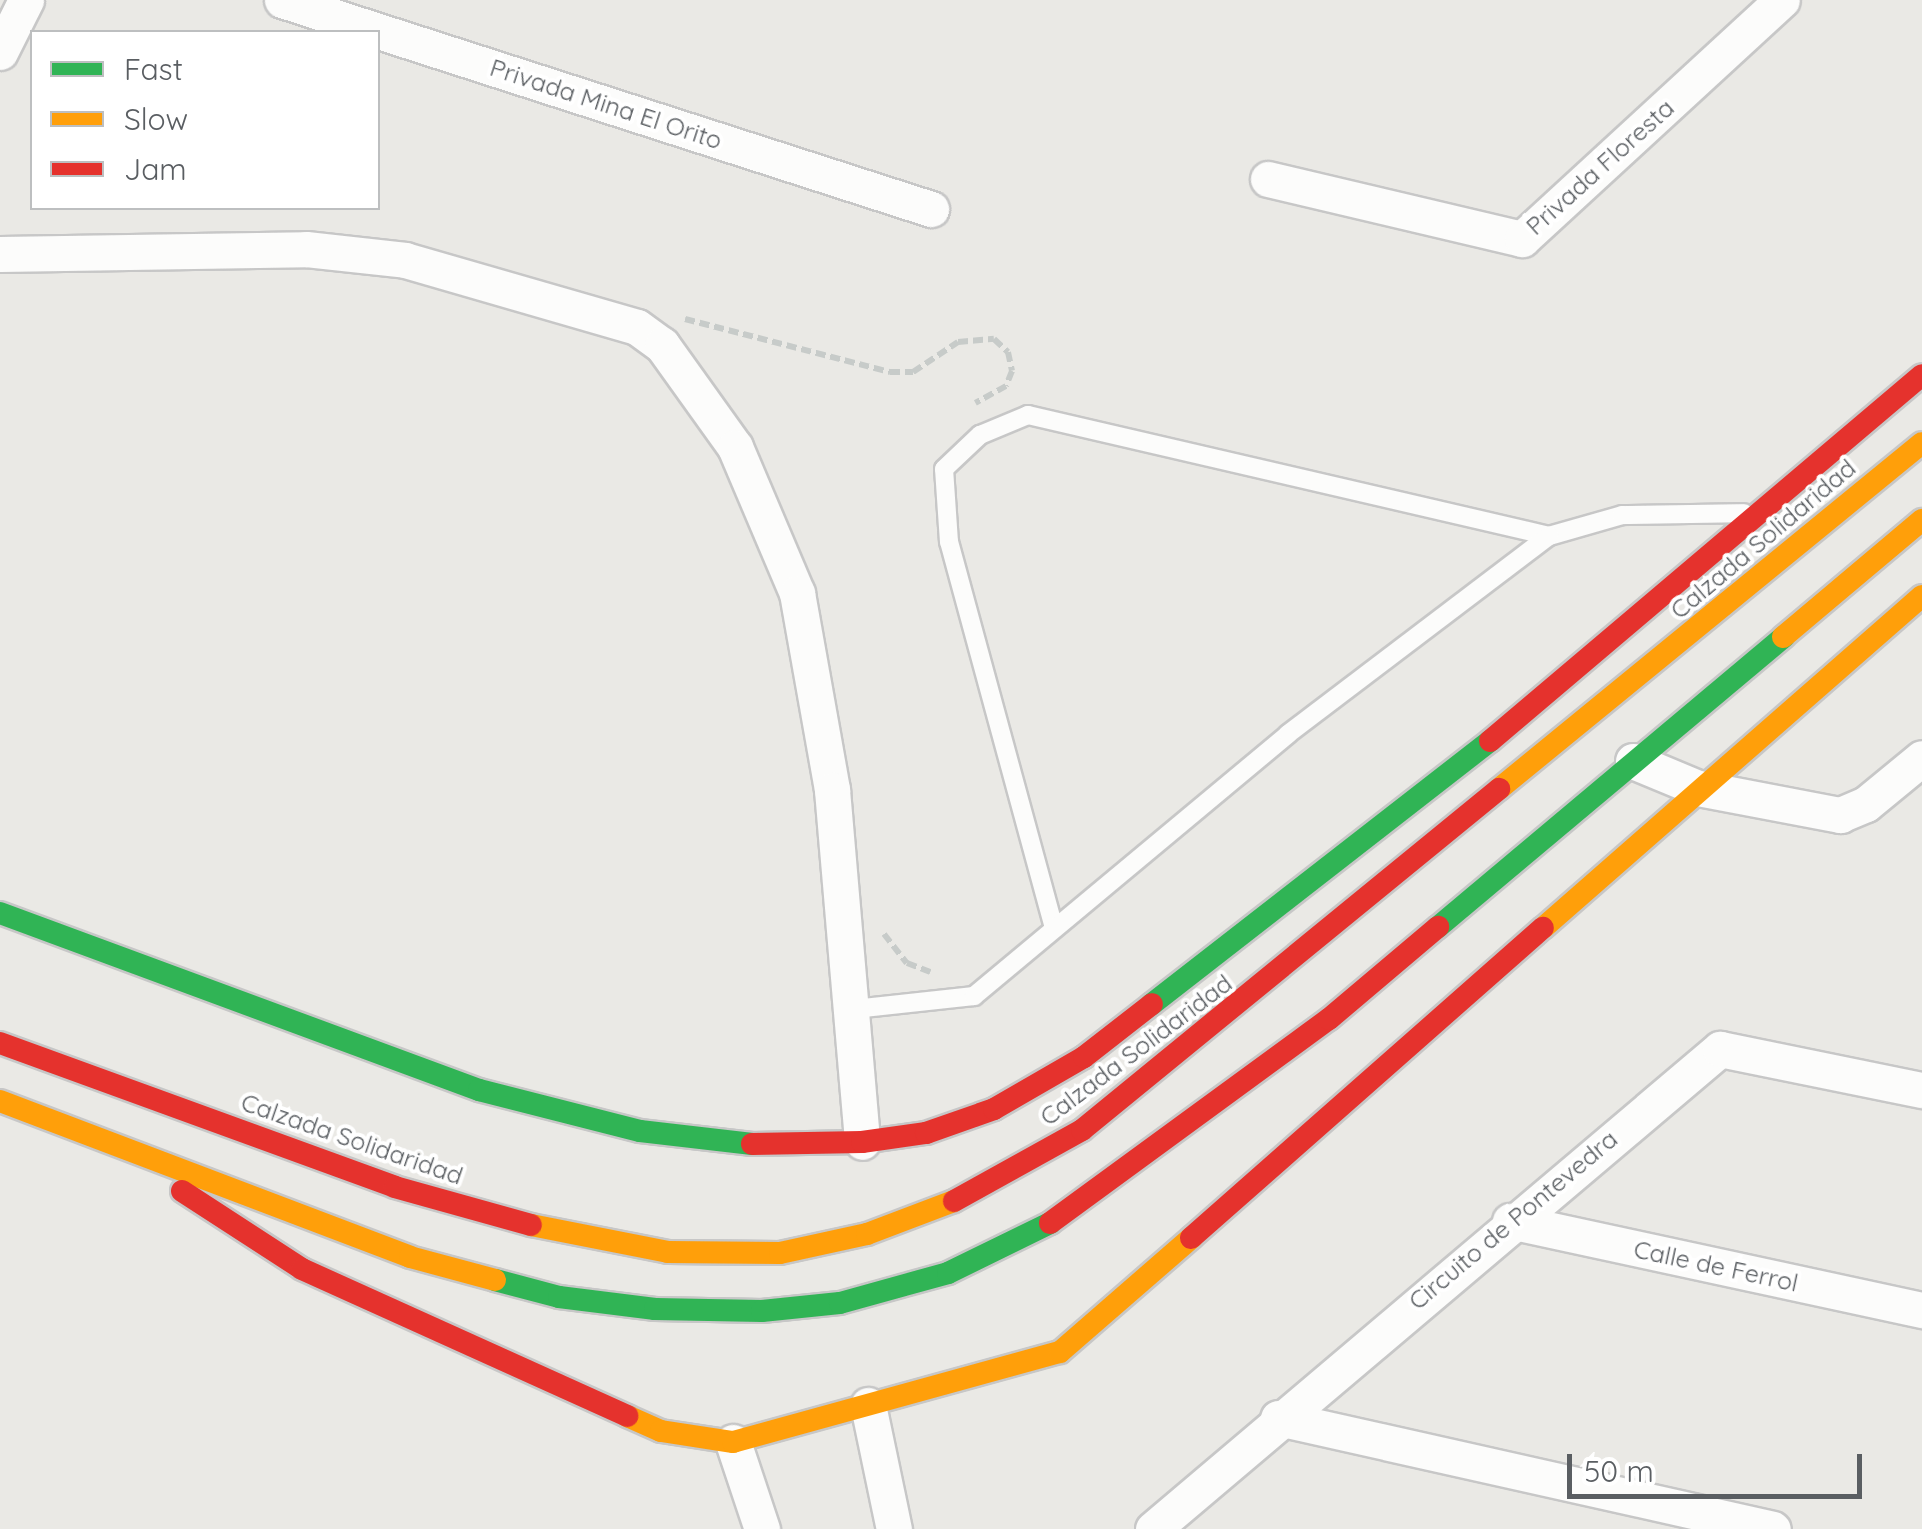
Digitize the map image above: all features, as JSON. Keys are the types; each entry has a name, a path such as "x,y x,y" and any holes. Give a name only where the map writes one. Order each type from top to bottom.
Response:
{"main road":[{"name":"Calzada Solidaridad","path":"1507,727 1922,374"},
{"name":"Calzada Solidaridad","path":"0,1043 395,1187 568,1236 668,1252 780,1253 939,1210 1082,1130 1922,443"},
{"path":"0,1102 410,1257 559,1297 655,1309 762,1312 840,1303 948,1272 1055,1221 1329,1019 1922,520"},
{"path":"98,1136 302,1269 662,1431 733,1442 1060,1352 1698,788 1922,596"},
{"path":"1411,861 1507,727"},
{"path":"0,913 479,1090 640,1131 754,1144 862,1142 926,1133 994,1108 1084,1057 1507,727"},
{"path":"1564,822 1564,906"}],"street":[{"path":"0,52 26,0"},
{"name":"Privada Mina El Orito","path":"282,0 375,30"},
{"name":"Privada Floresta","path":"1268,179 1522,239 1782,0"},
{"name":"Privada Mina El Orito","path":"380,32 930,209"},
{"path":"0,254 306,249 405,260 637,327 662,345 736,446 797,593 832,790 854,1008 862,1142"},
{"path":"1634,762 1698,788 1840,815 1866,804 1922,758"},
{"name":"Circuito de Pontevedra","path":"1153,1529 1510,1221 1720,1049 1922,1090"},
{"name":"Calle de Ferrol","path":"1510,1221 1922,1310"},
{"path":"868,1405 894,1529"},
{"path":"1278,1418 1772,1529"},
{"path":"733,1442 762,1529"}],"lane":[{"path":"1054,928 950,542 944,469 980,435 1028,415 1549,536"},
{"path":"854,1008 974,996 1288,734 1549,536 1622,514 1760,512"}],"path":[{"path":"662,345 691,316 890,372 914,372 958,342 994,339 1008,352 1012,371 1006,386 959,415"},
{"path":"879,921 907,963 948,974"}],"traffic: fast":[{"path":"1438,927 1783,637"},
{"path":"1152,1004 1490,741"},
{"path":"0,913 479,1090 640,1131 752,1144"},
{"path":"495,1280 559,1297 655,1309 762,1311 840,1303 948,1273 1050,1223"}],"traffic: slow":[{"path":"1499,789 1922,443"},
{"path":"1783,637 1922,520"},
{"path":"1543,928 1922,596"},
{"path":"0,1101 410,1257 495,1280"},
{"path":"531,1225 668,1252 780,1253 867,1234 954,1201"},
{"path":"627,1416 661,1431 733,1442 1060,1352 1191,1238"}],"traffic: jam":[{"path":"1490,741 1922,375"},
{"path":"954,1201 1082,1130 1499,789"},
{"path":"1050,1223 1329,1019 1438,927"},
{"path":"1191,1238 1543,928"},
{"path":"752,1144 862,1142 926,1133 994,1109 1084,1057 1152,1004"},
{"path":"0,1043 395,1187 531,1225"},
{"path":"182,1191 302,1269 627,1416"}]}
